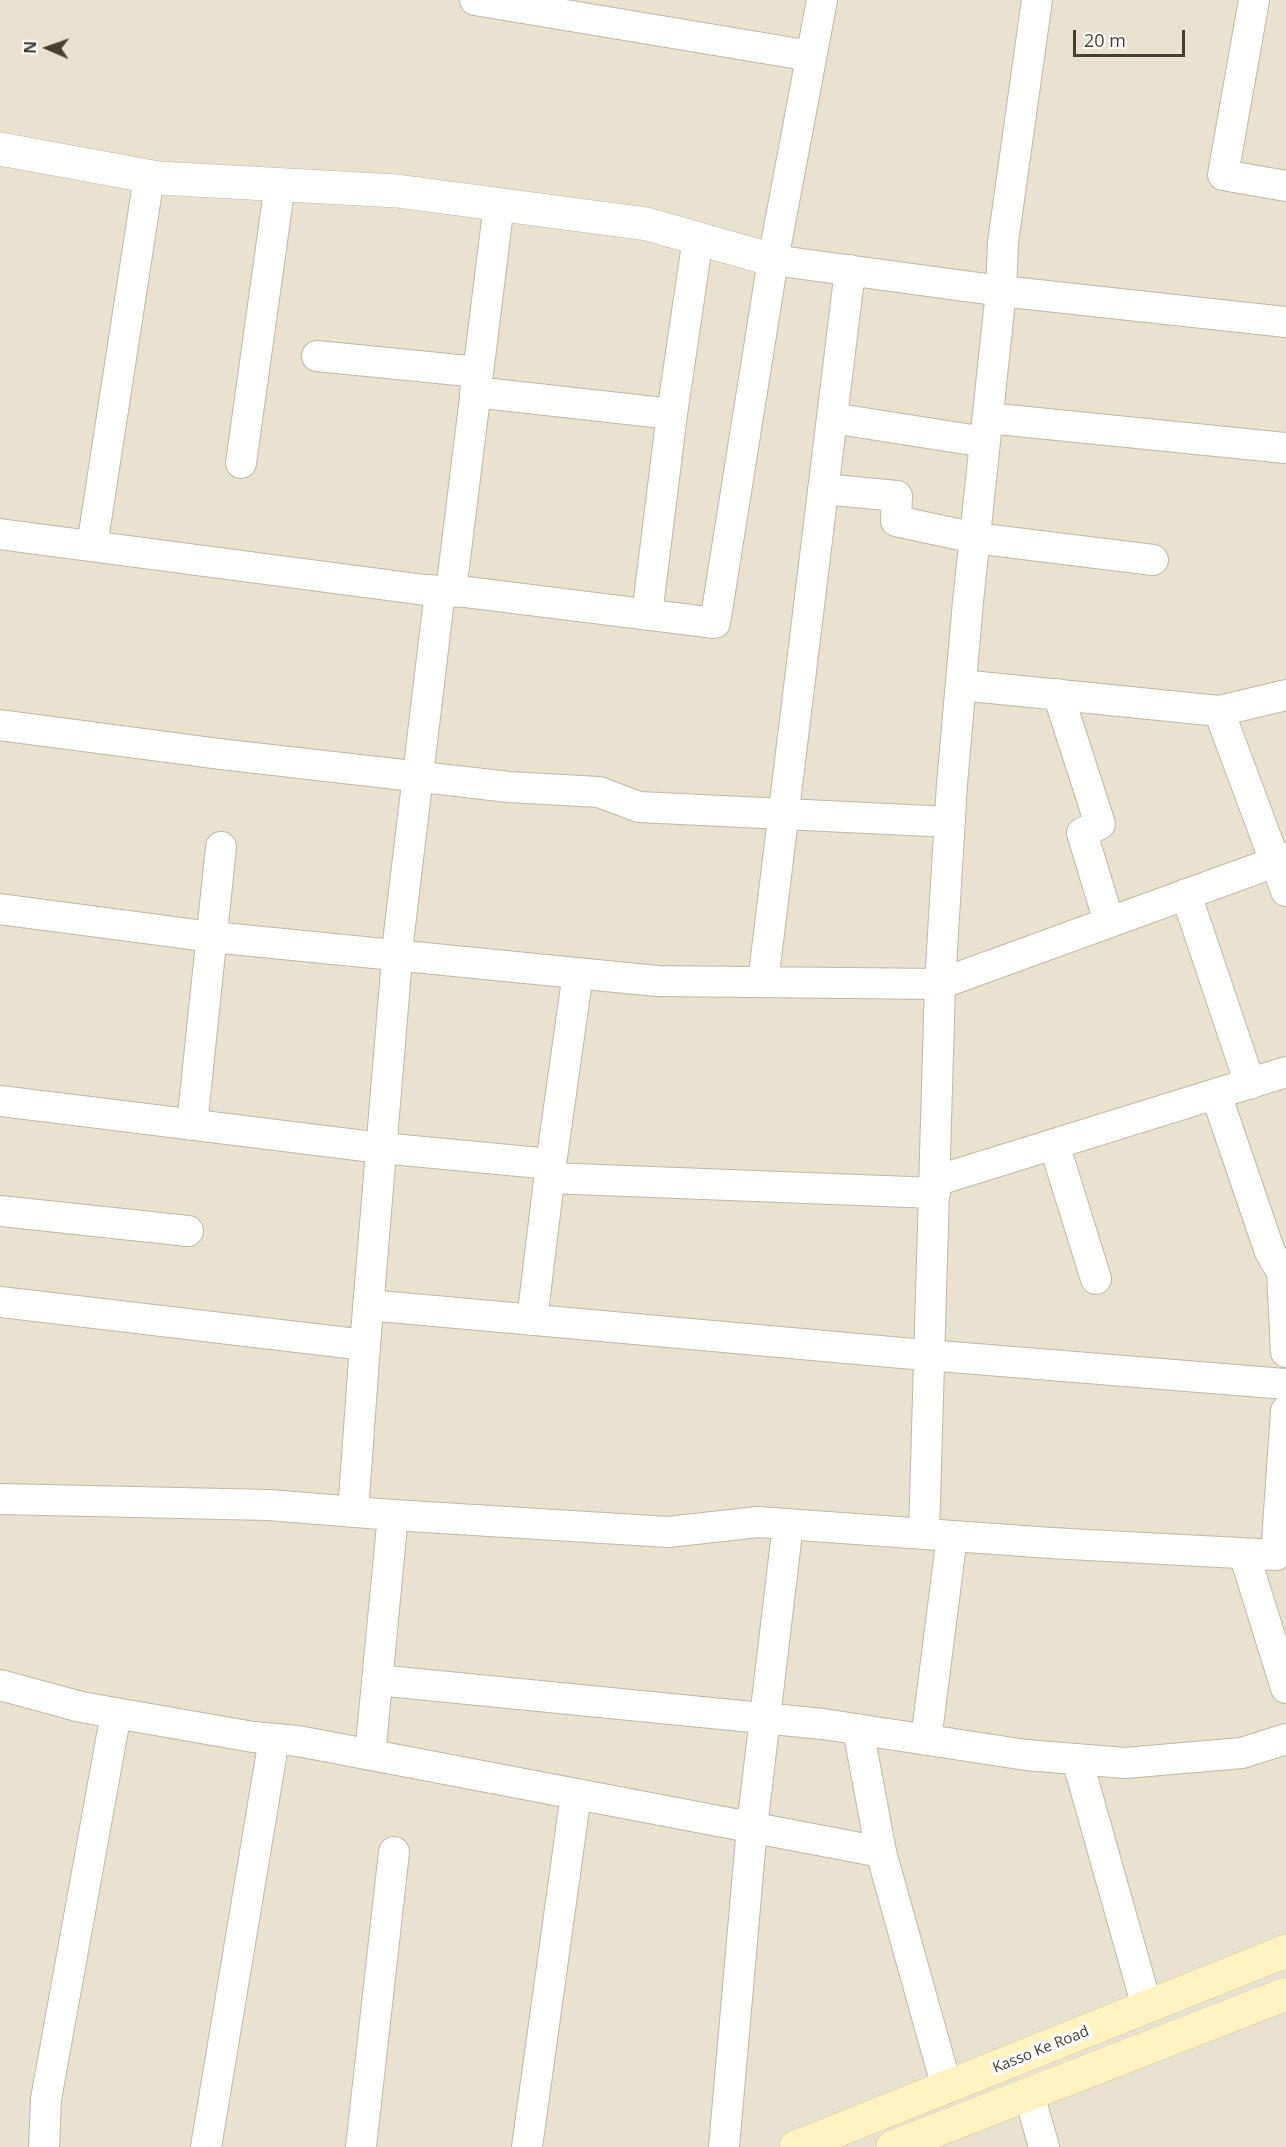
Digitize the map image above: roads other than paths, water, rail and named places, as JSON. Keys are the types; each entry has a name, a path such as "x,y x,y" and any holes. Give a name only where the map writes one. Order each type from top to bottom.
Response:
{"main road":[{"name":"Kasso Ke Road","path":"796,2147 1286,1951"},
{"path":"893,2147 1286,1994"}],"street":[{"path":"475,0 811,57"},
{"path":"0,534 715,623 773,260 822,0"},
{"path":"926,1740 938,1534 930,1355 940,984 950,822 975,538 1001,291 1003,242 1037,0"},
{"path":"1254,0 1223,175 1286,186"},
{"path":"0,149 149,177 397,191 499,204 647,224 773,260 1001,291 1286,322"},
{"path":"93,546 149,177"},
{"path":"241,463 280,184"},
{"path":"353,1512 398,954 418,776 476,382 499,204"},
{"path":"647,615 672,414 698,238"},
{"path":"763,982 850,270"},
{"path":"317,356 672,414"},
{"path":"832,418 986,430 1286,448"},
{"path":"823,489 897,496 896,521 975,538 1153,560"},
{"path":"961,685 1219,711 1286,695"},
{"path":"1058,694 1100,824 1082,834 1109,922"},
{"path":"1219,711 1281,860 1286,891"},
{"path":"0,725 220,754 509,787 599,792 639,807 950,822"},
{"path":"192,1125 221,847"},
{"path":"0,909 212,937 657,981 940,984 1281,860"},
{"path":"1186,894 1250,1084"},
{"path":"532,1320 578,973"},
{"path":"0,1101 550,1171 935,1187 1054,1144 1286,1072"},
{"path":"1216,1094 1278,1250 1282,1272 1286,1352"},
{"path":"1054,1144 1096,1279"},
{"path":"0,1211 188,1232"},
{"path":"0,1302 365,1345"},
{"path":"368,1305 1286,1384"},
{"path":"0,1498 269,1505 668,1532 758,1522 1276,1555 1286,1411"},
{"path":"370,1755 393,1515"},
{"path":"723,2147 752,1827 788,1524"},
{"path":"1244,1553 1286,1688"},
{"path":"377,1680 765,1718 1026,1755 1125,1763 1242,1753 1286,1739"},
{"path":"0,1685 81,1707 370,1755 881,1852"},
{"path":"44,2147 46,2099 116,1713"},
{"path":"858,1730 881,1852 947,2088"},
{"path":"206,2147 274,1739"},
{"path":"1077,1759 1147,2007"},
{"path":"527,2147 576,1794"},
{"path":"361,2147 394,1852"},
{"path":"1029,2094 1044,2147"}]}
